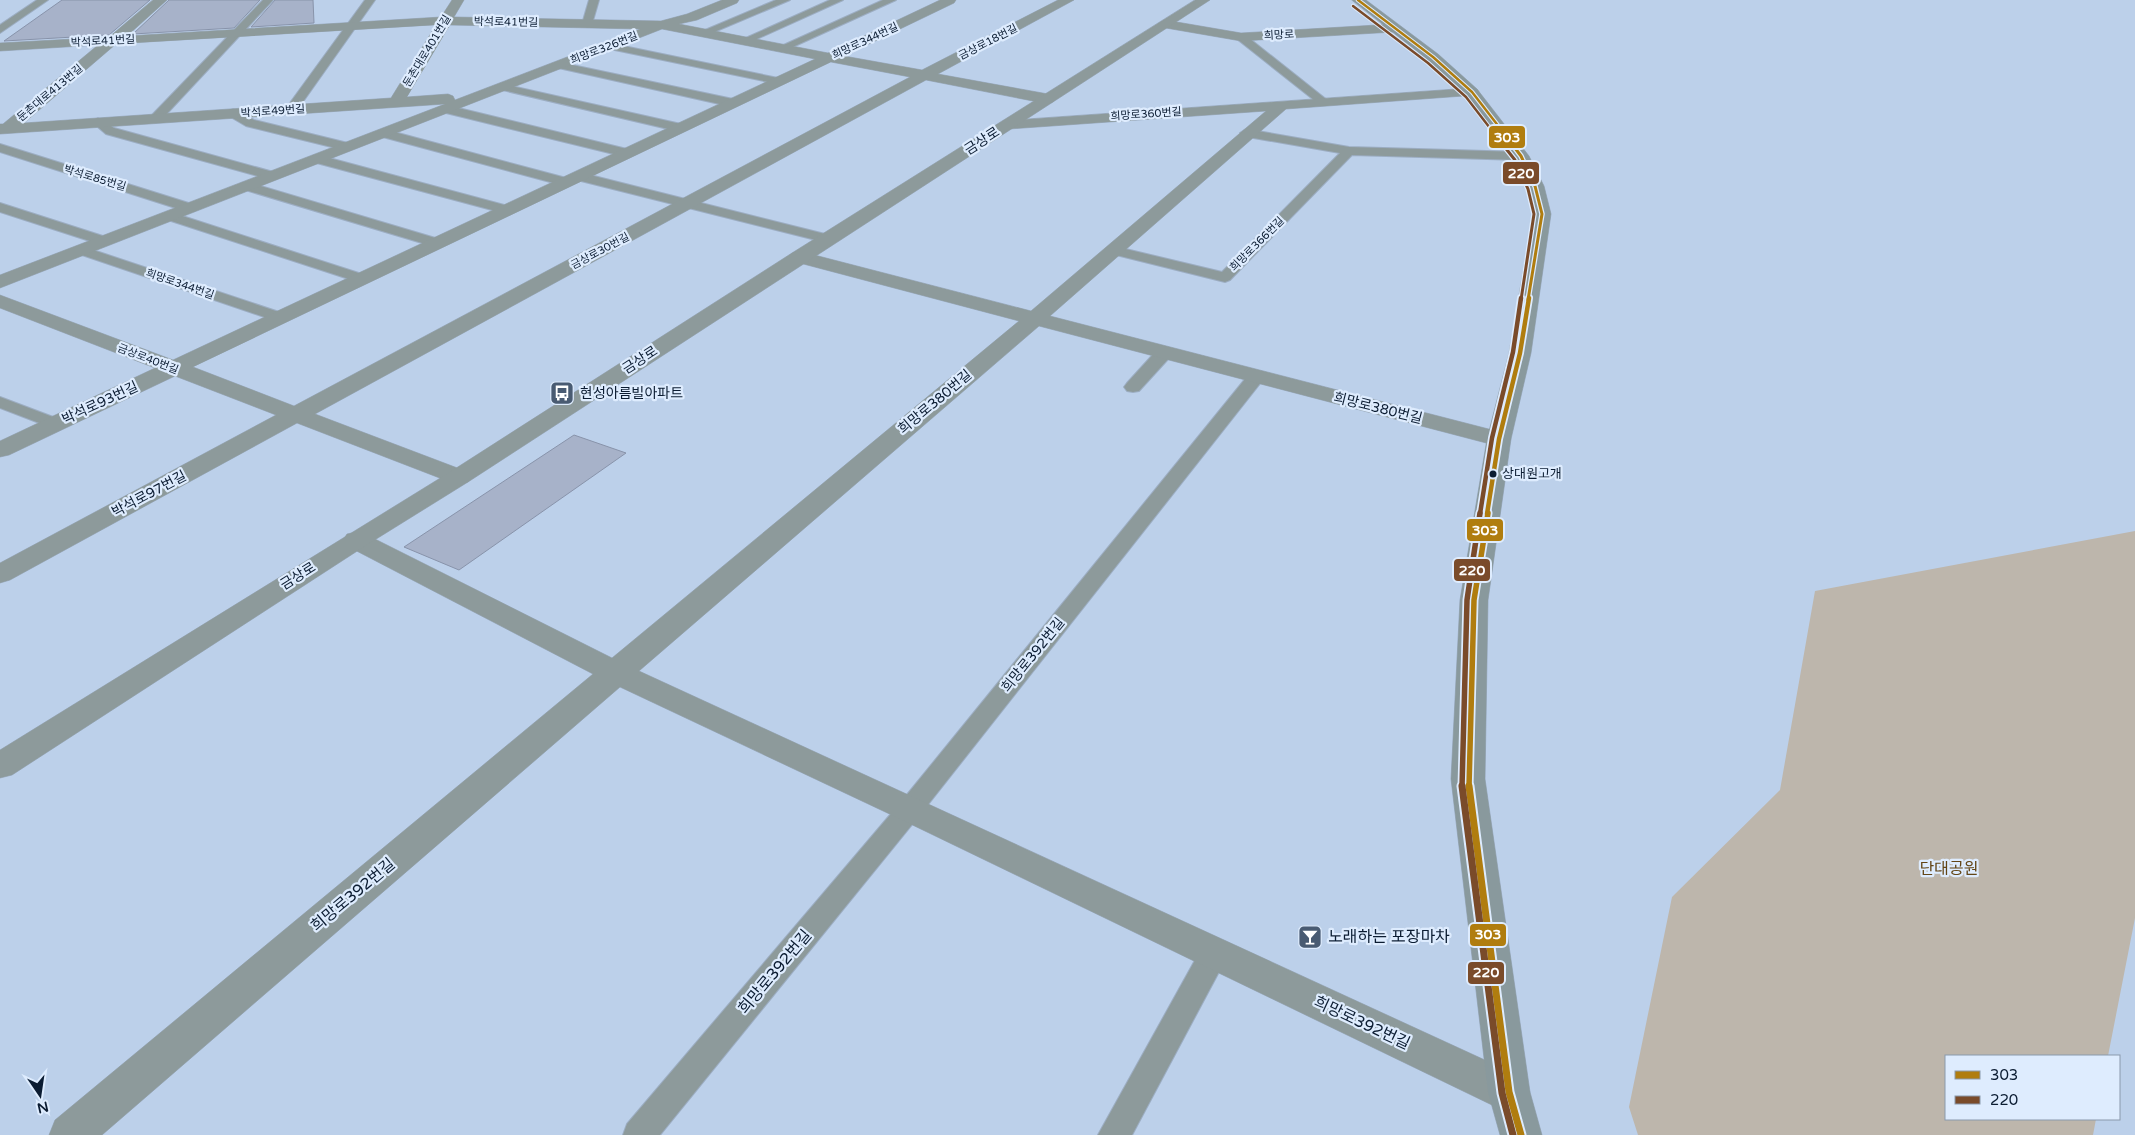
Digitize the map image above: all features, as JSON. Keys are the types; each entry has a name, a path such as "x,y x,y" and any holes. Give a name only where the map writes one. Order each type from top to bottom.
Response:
{"main road":[{"path":"1358,0 1434,56 1472,92 1521,156 1535,186 1542,214 1520,353 1499,439 1474,600 1468,778 1509,1092 1521,1135"}],"street":[{"name":"둔촌대로413번길","path":"4,128 162,0"},
{"name":"둔촌대로401번길","path":"396,103 458,0"},
{"name":"희망로326번길","path":"475,98 733,0"},
{"name":"희망로344번길","path":"173,368 950,0"},
{"name":"금상로18번길","path":"821,131 1068,0"},
{"name":"금상로","path":"0,766 356,540 459,477 799,257 1204,0"},
{"path":"666,24 681,8"},
{"name":"박석로41번길","path":"0,47 444,21 666,24"},
{"name":"금상로18번길","path":"666,24 744,41 1048,99"},
{"name":"희망로","path":"1165,24 1241,37 1394,28"},
{"name":"희망로360번길","path":"1010,124 1472,92"},
{"path":"0,286 81,250 475,98"},
{"name":"박석로49번길","path":"4,128 475,98"},
{"path":"1113,250 1246,133 1282,105"},
{"name":"박석로49번길","path":"0,148 72,124"},
{"name":"금상로30번길","path":"298,414 821,131"},
{"name":"희망로380번길","path":"835,486 1113,250"},
{"name":"희망로380번길","path":"799,257 1164,352 1256,378 1499,439"},
{"name":"금상로40번길","path":"0,286 173,368 298,414 459,477"},
{"name":"박석로93번길","path":"0,450 173,368"},
{"name":"박석로97번길","path":"0,574 298,414"},
{"name":"희망로392번길","path":"81,1126 835,486"},
{"name":"희망로392번길","path":"356,540 614,672 910,809 1509,1092"}],"lane":[{"path":"0,30 43,0"},
{"path":"156,118 268,0"},
{"path":"291,110 370,0"},
{"path":"587,24 594,0"},
{"path":"704,33 784,0"},
{"path":"744,41 838,0"},
{"path":"782,48 891,0"},
{"path":"1241,37 1323,102"},
{"path":"609,46 778,80"},
{"path":"558,65 733,103"},
{"path":"502,87 681,128"},
{"path":"446,109 626,153"},
{"path":"233,113 250,123 348,147"},
{"path":"98,122 110,131 272,176"},
{"path":"383,133 828,239"},
{"path":"1246,133 1349,151 1521,156"},
{"name":"박석로85번길","path":"0,148 190,208"},
{"name":"희망로366번길","path":"1113,250 1224,277 1349,151"},
{"path":"318,159 507,210"},
{"path":"247,186 437,243"},
{"path":"0,207 104,241"},
{"path":"170,216 363,278"},
{"name":"희망로344번길","path":"81,250 279,318"},
{"path":"1133,387 1164,352"},
{"name":"희망로392번길","path":"640,1135 910,809 1256,378"},
{"name":"박석로93번길","path":"0,402 55,424"},
{"path":"1114,1135 1214,953"}],"green space":[{"name":"단대공원","path":"2135,531 2135,918 2108,1055 1945,1055 1945,1120 2096,1120 2093,1135 1638,1135 1629,1107 1672,897 1780,790 1815,591"}],"building":[{"path":"62,0 150,0 109,35 4,41"},
{"path":"169,0 260,0 234,28 133,34"},
{"path":"275,0 313,0 314,23 251,27"},
{"path":"574,435 626,453 459,570 404,547"}],"transit line":[{"name":"303","path":"1358,0 1433,57 1472,92 1521,156 1535,186 1542,214 1520,353 1499,439 1474,600 1468,779 1509,1092 1521,1135"},
{"name":"220","path":"1353,6 1428,63 1466,97 1515,160 1528,189 1534,214 1513,352 1492,438 1467,600 1461,779 1502,1093 1513,1135"}],"place":[{"name":"현성아름빌아파트","path":"562,393"},
{"name":"상대원고개","path":"1493,474"},
{"name":"노래하는 포장마차","path":"1310,937"}]}
